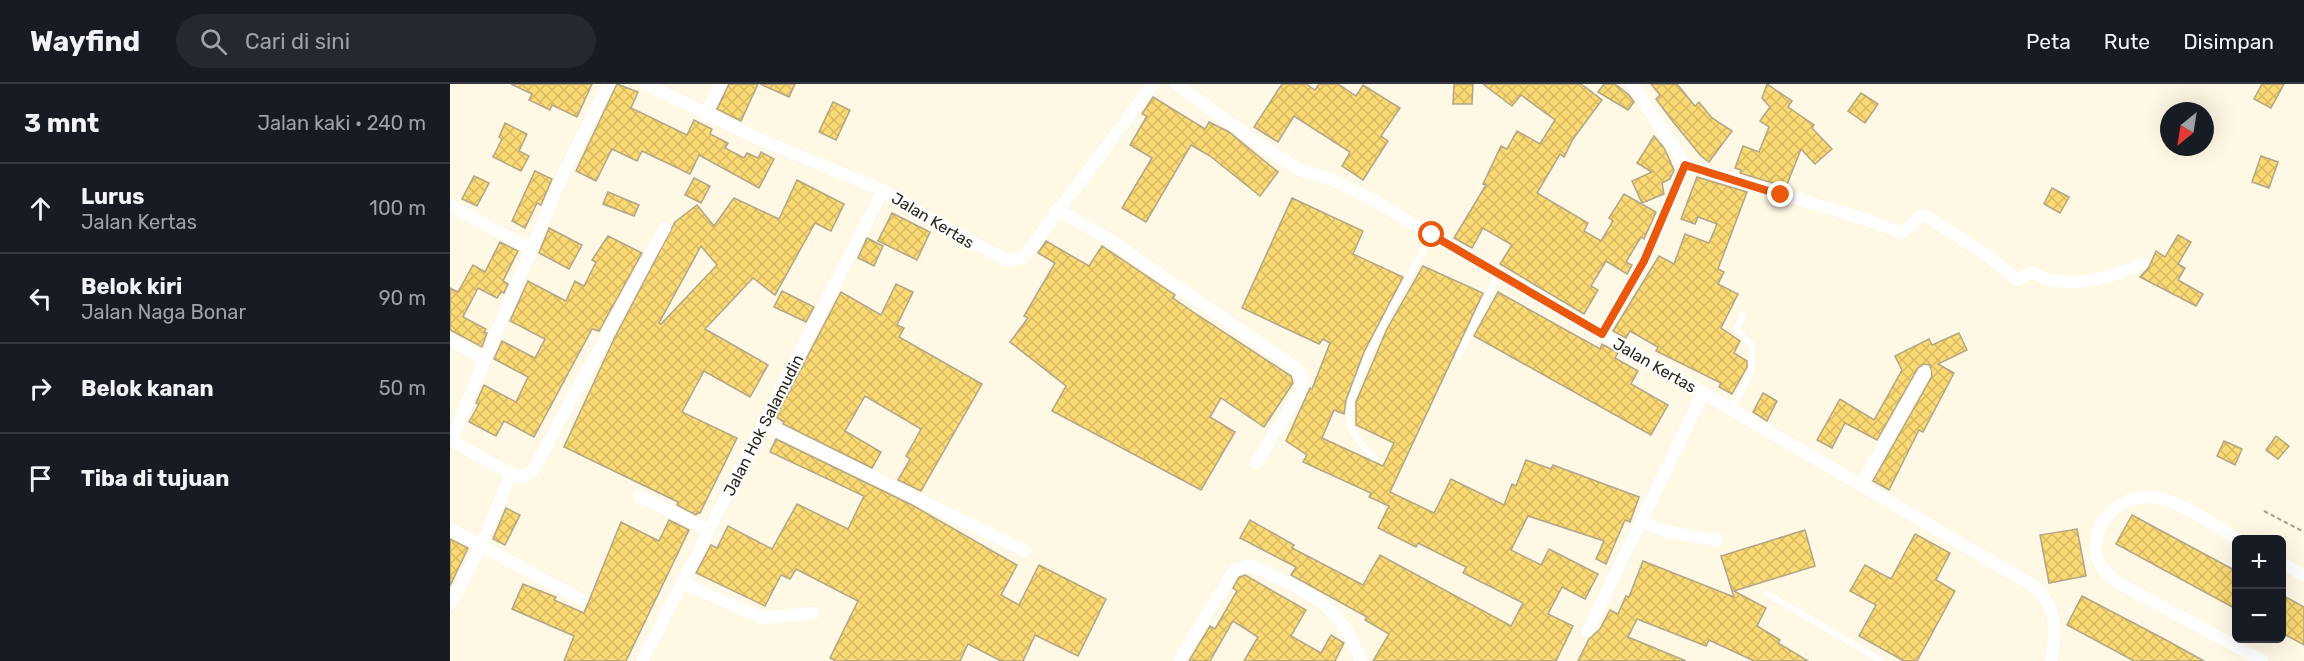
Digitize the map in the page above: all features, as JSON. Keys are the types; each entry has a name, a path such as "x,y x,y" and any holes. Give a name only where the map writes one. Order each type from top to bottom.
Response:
{"street":[{"path":"609,84 563,174 451,440 511,474 523,477 532,472 665,228"},
{"name":"Jalan Kertas","path":"646,84 705,115 765,142 807,157 884,190 981,248 1014,261 1023,258 1057,209 1153,84"},
{"path":"705,115 722,84"},
{"name":"Jalan Kertas","path":"1176,84 1274,154 1302,171 1331,179 1369,198 2037,588 2051,606 2055,628 2051,661"},
{"path":"1632,84 1685,165 1868,220 1902,233 1920,216 1925,215 1969,243 2019,280 2032,272 2048,280 2094,279 2124,272 2142,263"},
{"path":"1602,334 1644,261 1685,165"},
{"name":"Jalan Hok Salamudin","path":"642,661 884,190"},
{"path":"450,205 531,249"},
{"path":"1057,209 1104,236 1297,369 1302,379 1300,393 1256,463"},
{"path":"450,340 485,360"},
{"path":"1861,485 1925,372"},
{"path":"1588,631 1703,393"},
{"path":"764,424 1025,551"},
{"path":"450,604 481,546 511,474"},
{"path":"639,496 709,530"},
{"path":"2232,536 2169,501 2150,496 2129,501 2114,508 2103,521 2098,534 2096,554 2103,569 2117,582 2263,661"},
{"path":"1641,522 1667,532 1717,540"},
{"path":"450,529 582,600"},
{"path":"1179,661 1234,570 1250,565 1319,598 1354,640 1361,661"},
{"path":"2286,565 2304,576"},
{"path":"682,583 763,618 813,613"}],"lane":[{"path":"1374,458 1350,426 1349,419 1355,387 1432,235"},
{"path":"1458,357 1498,273"},
{"path":"1731,410 1752,370 1752,346 1737,329 1743,315"},
{"path":"1766,593 1882,661"}],"path":[{"path":"2264,511 2304,532"}],"building":[{"path":"511,84 592,84 577,117 552,105 550,110 529,100 532,94"},
{"path":"617,84 638,92 631,108 687,135 694,120 712,129 710,134 728,143 725,148 744,158 747,153 758,158 761,152 774,159 759,188 699,155 690,174 642,151 637,161 612,149 596,181 576,171"},
{"path":"729,84 758,84 741,121 717,109"},
{"path":"760,84 795,84 789,97"},
{"path":"1282,84 1306,84 1315,90 1319,84 1338,84 1356,96 1363,85 1400,108 1381,136 1388,141 1363,180 1342,166 1350,152 1294,116 1278,142 1254,127"},
{"path":"1454,84 1473,84 1472,104 1453,104"},
{"path":"1483,84 1581,84 1602,100 1573,139 1564,157 1560,154 1537,193 1588,223 1584,231 1601,241 1613,221 1609,218 1624,194 1656,212 1644,239 1641,237 1626,262 1632,265 1627,274 1606,261 1591,286 1598,290 1584,314 1500,264 1512,245 1483,228 1472,248 1454,238 1486,185 1483,184 1501,146 1507,149 1517,131 1540,144 1555,120 1521,95 1512,106"},
{"path":"1604,84 1615,84 1629,95 1634,102 1628,110 1598,92"},
{"path":"1651,84 1677,84 1695,106 1699,102 1712,118 1732,131 1709,162 1701,156 1656,99 1660,95"},
{"path":"1767,84 1792,101 1788,107 1814,125 1812,128 1832,149 1815,164 1801,149 1786,187 1740,173 1741,170 1735,168 1743,146 1759,152 1769,127 1760,121 1770,107 1762,98"},
{"path":"2262,84 2284,84 2271,108 2254,99"},
{"path":"1861,93 1878,104 1865,123 1848,111"},
{"path":"1153,97 1205,129 1209,122 1229,132 1278,172 1260,196 1210,156 1191,145 1146,222 1122,208 1152,158 1130,145 1147,116 1142,114"},
{"path":"833,102 850,110 836,140 819,132"},
{"path":"505,123 527,134 519,151 529,156 521,171 493,157 502,139 499,137"},
{"path":"1654,136 1664,148 1674,170 1670,179 1662,183 1664,194 1642,203 1632,181 1652,172 1637,163"},
{"path":"2261,156 2278,162 2269,188 2252,182"},
{"path":"535,171 552,179 541,205 537,203 525,228 512,221"},
{"path":"474,176 489,183 477,206 462,199"},
{"path":"1697,177 1747,192 1718,269 1724,272 1718,284 1738,294 1721,328 1740,341 1734,353 1747,361 1747,367 1732,394 1719,387 1721,383 1656,351 1658,347 1630,331 1626,338 1613,331 1659,256 1674,264 1685,234 1709,243 1717,224 1698,217 1695,224 1681,219"},
{"path":"694,178 710,186 701,203 685,195"},
{"path":"797,180 844,204 831,231 815,223 775,295 753,278 705,329 768,365 750,397 704,371 682,412 737,438 700,513 696,515 677,505 678,502 564,447 614,339 675,222 697,205 714,226 734,198 779,219","holes":["701,246 717,265 661,324 659,323"]},
{"path":"2052,188 2069,197 2060,213 2044,204"},
{"path":"608,192 639,205 634,216 603,204"},
{"path":"1292,198 1363,231 1353,254 1403,277 1364,352 1346,400 1344,414 1334,410 1322,438 1383,466 1394,443 1356,425 1356,402 1387,329 1423,266 1483,293 1390,492 1434,513 1451,479 1504,505 1512,484 1516,486 1526,460 1551,469 1553,465 1639,497 1630,522 1625,520 1606,564 1596,559 1604,541 1528,516 1511,550 1541,565 1549,549 1598,574 1585,599 1562,587 1548,614 1573,626 1556,661 1373,661 1389,634 1365,620 1367,617 1291,575 1296,567 1240,538 1250,520 1294,545 1292,548 1363,585 1380,555 1511,626 1523,603 1463,573 1466,567 1418,543 1416,547 1378,528 1389,506 1369,497 1371,493 1303,462 1307,455 1286,441 1310,388 1312,389 1330,343 1323,339 1319,344 1242,308"},
{"path":"892,213 930,232 917,260 878,241"},
{"path":"549,228 582,245 569,269 539,253"},
{"path":"2178,235 2191,242 2178,264 2185,268 2178,280 2203,294 2196,306 2140,277 2149,267 2156,251 2165,257"},
{"path":"608,236 642,253 599,331 592,329 534,437 504,421 496,436 469,422 479,404 476,403 484,385 516,402 528,377 494,359 502,341 535,358 545,339 510,321 528,281 566,301 575,281 584,286 596,262 592,260"},
{"path":"867,238 883,246 874,266 858,258"},
{"path":"1046,241 1089,266 1102,246 1175,295 1173,298 1199,316 1291,376 1293,383 1264,427 1221,398 1210,417 1235,432 1201,490 1052,411 1066,386 1010,342 1028,318 1024,316 1055,263 1038,253"},
{"path":"500,242 518,251 503,281 508,284 504,293 501,292 497,298 478,288 463,317 486,329 484,332 487,333 482,347 450,330 450,288 458,292 473,265 485,272"},
{"path":"896,284 913,292 897,325 904,328 899,337 982,384 921,491 898,480 910,459 906,456 921,429 865,396 845,431 881,452 872,468 783,424 784,422 776,417 841,292 881,315"},
{"path":"782,291 814,307 806,322 774,307"},
{"path":"1498,292 1600,349 1602,344 1618,353 1615,358 1638,371 1631,384 1668,405 1651,435 1474,336"},
{"path":"1959,333 1967,350 1938,364 1954,373 1923,432 1919,430 1889,490 1873,481 1932,376 1930,365 1924,364 1918,368 1877,440 1845,423 1832,448 1817,440 1840,399 1874,420 1902,370 1895,356 1929,339 1932,345"},
{"path":"1763,393 1777,401 1767,421 1753,412"},
{"path":"2276,436 2289,446 2278,459 2266,450"},
{"path":"776,439 912,505 1017,565 1001,595 1019,605 1039,565 1106,599 1078,656 1035,635 1023,661 1001,661 968,644 960,661 836,661 830,658 858,601 796,569 790,579 781,575 765,606 696,573 711,545 717,548 728,526 772,549 797,504 848,529 864,496 770,452"},
{"path":"2224,441 2242,449 2235,465 2217,456"},
{"path":"506,508 520,515 505,545 493,539"},
{"path":"2132,515 2232,569 2232,607 2116,544"},
{"path":"669,520 689,530 626,661 564,661 574,636 512,609 523,584 556,597 554,600 584,613 621,522 659,541"},
{"path":"2077,529 2086,576 2049,583 2040,535"},
{"path":"1805,530 1815,566 1734,591 1766,608 1757,626 1780,640 1778,643 1808,661 1754,661 1709,640 1706,646 1637,619 1628,637 1686,661 1578,661 1589,639 1600,629 1610,610 1618,614 1626,596 1629,597 1643,561 1734,597 1721,556"},
{"path":"1915,534 1950,553 1936,580 1955,591 1917,661 1904,661 1859,636 1876,605 1850,591 1865,565 1891,579"},
{"path":"450,539 468,548 450,586"},
{"path":"1245,575 1306,610 1291,636 1321,653 1331,635 1344,643 1335,661 1244,661 1258,637 1233,621 1210,661 1189,661 1210,626 1215,629 1237,591 1233,588 1239,577"},
{"path":"2082,596 2204,661 2134,661 2067,625"},
{"path":"2286,597 2304,607 2304,645 2286,635"}],"route":[{"path":"1432,235 1602,334 1644,261 1682,177 1685,165 1781,195"}]}
